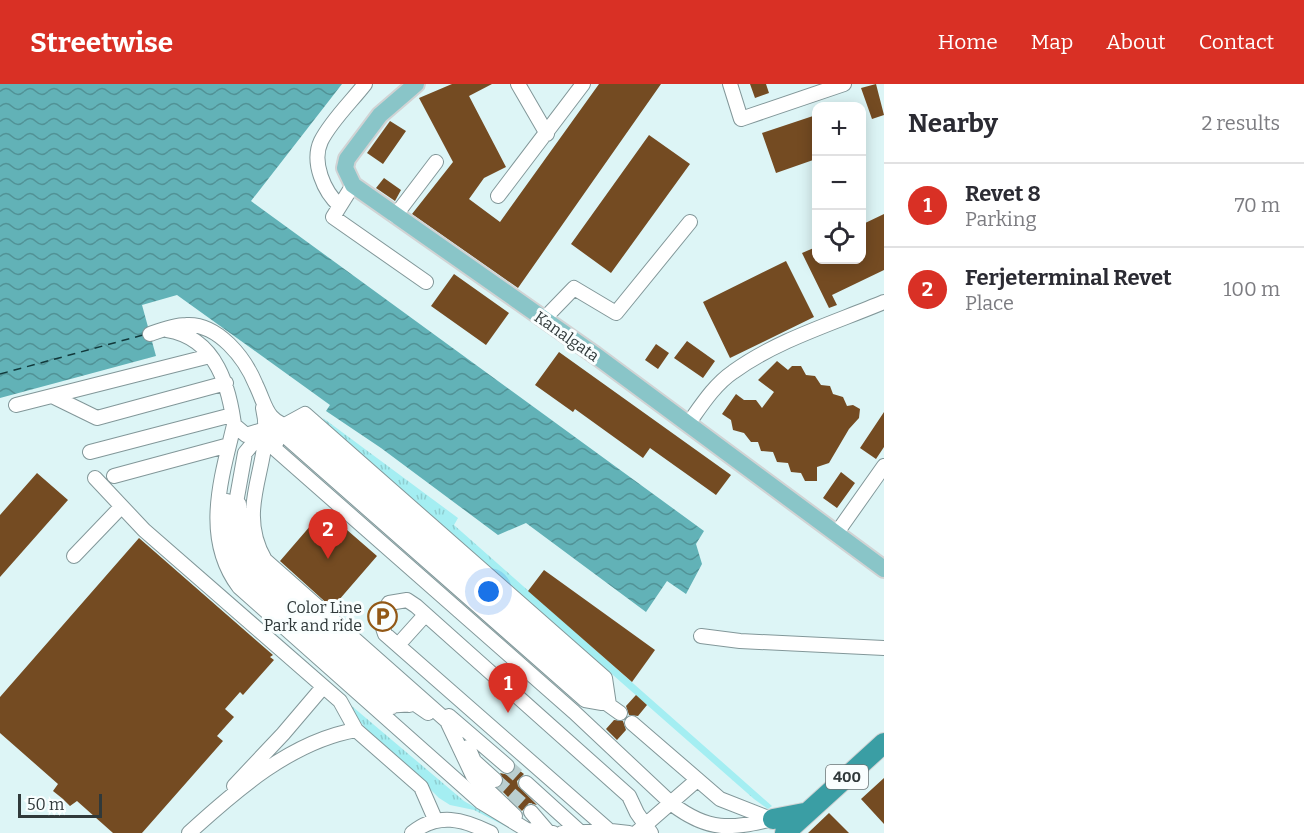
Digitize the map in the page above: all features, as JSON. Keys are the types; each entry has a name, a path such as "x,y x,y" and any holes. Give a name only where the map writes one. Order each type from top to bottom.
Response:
{"highway":[{"name":"400","path":"779,826 810,811 884,743"}],"main road":[{"path":"353,185 345,168 347,159 380,115 416,84"},
{"name":"Kanalgata","path":"353,185 688,424 884,569"}],"street":[{"path":"340,206 332,199 321,178 318,155 321,142 365,84"},
{"path":"518,84 547,134"},
{"path":"498,196 583,84"},
{"path":"730,84 741,119 844,84"},
{"path":"395,216 436,162"},
{"path":"353,185 333,217 426,282"},
{"path":"543,320 574,288 616,313 690,222"},
{"path":"688,424 716,387 732,372 769,351 884,302"},
{"path":"284,426 269,416 248,369 220,336 197,326 186,325 150,334 165,330 179,332 201,344 226,383 233,420 247,448 251,516 254,534 265,560 447,722 468,769"},
{"path":"16,405 210,356"},
{"path":"52,396 97,418 226,383"},
{"path":"260,396 265,416 266,458 256,516 258,533 269,557 497,771 465,740"},
{"path":"615,709 608,674 308,410 284,426 274,448 589,726 672,804 689,817 716,827 779,826"},
{"path":"233,420 246,435 295,425 615,709"},
{"path":"90,452 233,420"},
{"path":"284,426 285,436 341,492 578,708 589,726"},
{"path":"265,430 247,448 217,503 217,530 222,553 239,587 481,802 527,830 551,833"},
{"path":"265,430 247,448 226,516 229,541 244,574 403,706 428,713"},
{"path":"114,476 247,448"},
{"path":"247,448 243,516 245,536 258,564 403,706"},
{"path":"247,448 249,535 261,562 444,727 468,769 488,793 522,822 551,833"},
{"path":"836,534 884,466"},
{"path":"95,478 121,507 340,701 356,729 421,787 435,819"},
{"path":"74,556 121,507"},
{"path":"385,531 585,700 615,709"},
{"path":"611,832 385,634 380,619 389,603 407,600 616,783 629,795 644,831 697,780"},
{"path":"398,645 425,615"},
{"path":"701,636 740,641 884,648"},
{"path":"189,833 283,734 323,687"},
{"path":"578,708 615,709"},
{"path":"632,723 720,799 779,826"},
{"path":"189,833 234,793 283,760 334,733 356,729"},
{"path":"526,783 575,833"},
{"path":"531,812 551,833"},
{"path":"412,833 435,819 453,818 490,833"},
{"path":"562,833 629,833"}],"green space":[{"path":"323,418 458,518 454,525 772,806 768,809 754,799"},
{"path":"347,702 464,801 519,833 474,810 450,805 439,798 377,741"}],"water":[{"path":"0,84 342,84 251,201 704,531 696,544 702,564 686,594 667,581 646,612 526,523 498,535 381,448 326,411 330,405 177,295 142,305 156,356 0,398"}],"building":[{"path":"452,84 492,84 469,96 506,167 484,178 469,199 500,222 599,84 661,84 518,288 412,214 453,162 419,98"},
{"path":"750,84 766,84 769,93 755,98"},
{"path":"876,84 884,115 872,119 861,88"},
{"path":"812,116 812,160 776,173 762,133"},
{"path":"390,121 406,131 383,164 367,153"},
{"path":"649,135 690,164 611,273 571,244"},
{"path":"384,178 401,190 395,201 376,188"},
{"path":"884,214 884,270 832,295 837,305 829,308 802,253 812,249 812,264 866,264 866,223"},
{"path":"786,261 814,317 730,358 703,302"},
{"path":"454,274 509,313 486,345 431,306"},
{"path":"687,341 715,361 703,378 674,358"},
{"path":"656,344 669,353 658,369 645,360"},
{"path":"559,352 731,475 716,495 650,448 643,458 575,409 573,412 535,385"},
{"path":"777,361 788,370 792,366 801,366 806,375 815,376 821,385 830,386 833,394 843,397 847,406 853,405 860,409 859,418 849,429 829,463 817,467 817,481 805,481 801,473 791,472 788,463 777,462 773,452 761,451 758,442 751,442 744,433 733,430 731,420 722,414 736,394 744,400 756,400 762,408 774,392 758,380"},
{"path":"884,412 884,447 876,459 860,448"},
{"path":"841,472 855,483 837,508 823,498"},
{"path":"37,473 68,500 0,577 0,515"},
{"path":"324,510 377,556 332,608 280,561"},
{"path":"139,538 273,655 270,657 274,660 243,695 240,692 225,709 234,717 217,736 223,741 142,833 113,833 77,801 70,806 53,791 58,784 0,733 0,697"},
{"path":"544,570 655,650 632,682 528,591"},
{"path":"636,695 647,705 638,716 629,715 626,706"},
{"path":"614,720 623,721 626,730 617,740 606,729"},
{"path":"516,768 524,774 517,781 518,786 537,805 529,803 522,811 499,788 504,781 500,773 509,775"},
{"path":"884,778 884,824 861,799"},
{"path":"829,813 849,833 808,833"}],"ferry route":[{"path":"0,374 143,335"}],"tunnel":[{"path":"507,766 526,783"},
{"path":"495,780 531,812"}],"place":[{"name":"Ferjeterminal Revet","path":"328,559"},
{"name":"Color Line Park and ride","path":"383,616"},
{"name":"Revet 8","path":"508,713"}]}
